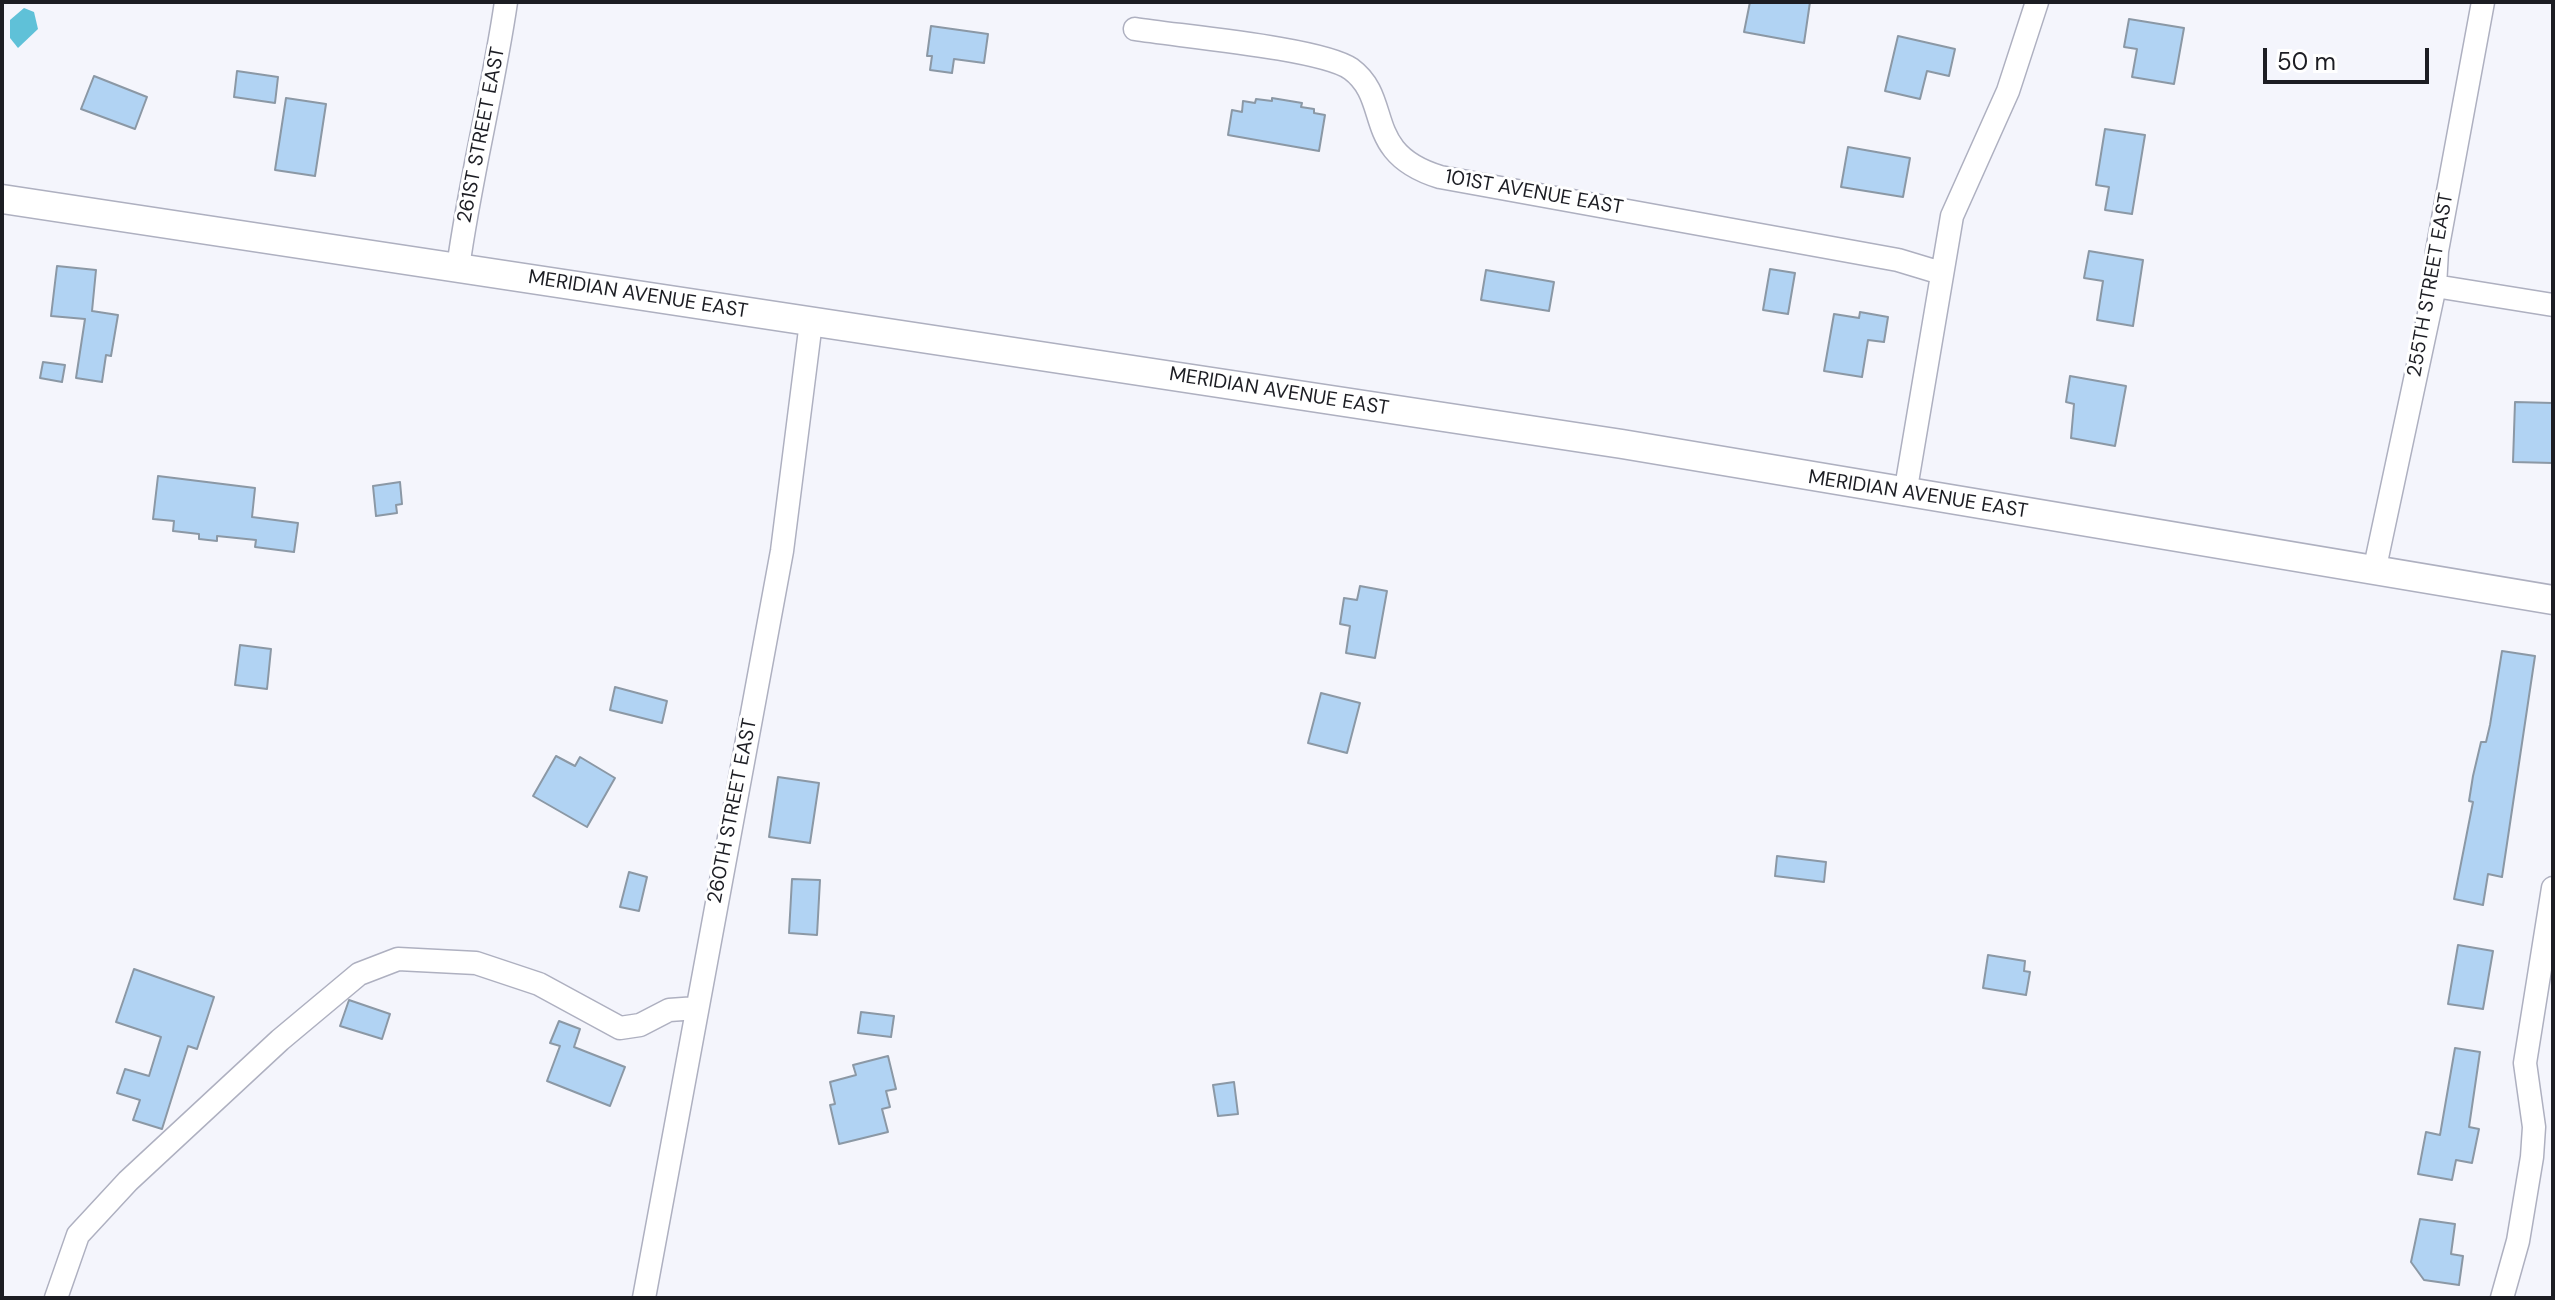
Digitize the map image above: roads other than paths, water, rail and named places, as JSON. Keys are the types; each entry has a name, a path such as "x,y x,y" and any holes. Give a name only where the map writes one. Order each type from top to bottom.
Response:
{"main road":[{"name":"MERIDIAN AVENUE EAST","path":"2,199 1622,444 1905,494 2375,567 2553,600"}],"street":[{"name":"261ST STREET EAST","path":"458,268 466,211 492,94 506,2"},
{"path":"1905,494 1952,216 2008,91 2037,2"},
{"name":"255TH STREET EAST","path":"2375,567 2435,286 2437,251 2483,2"},
{"name":"101ST AVENUE EAST","path":"1135,29 1314,56 1344,66 1366,87 1391,147 1411,166 1440,177 1898,260 1941,273"},
{"path":"2435,286 2553,305"},
{"name":"260TH STREET EAST","path":"644,1298 782,551 811,322"},
{"path":"2502,1298 2518,1241 2532,1157 2530,1095 2525,1063 2553,888"},
{"path":"56,1298 60,1279 78,1235 118,1192 280,1040 359,974 398,959 476,963 539,984 620,1028 640,1025 669,1010 697,1008"},
{"path":"2530,1095 2553,1098"}],"water":[{"path":"24,8 34,12 38,29 18,48 10,38 10,20"}]}
